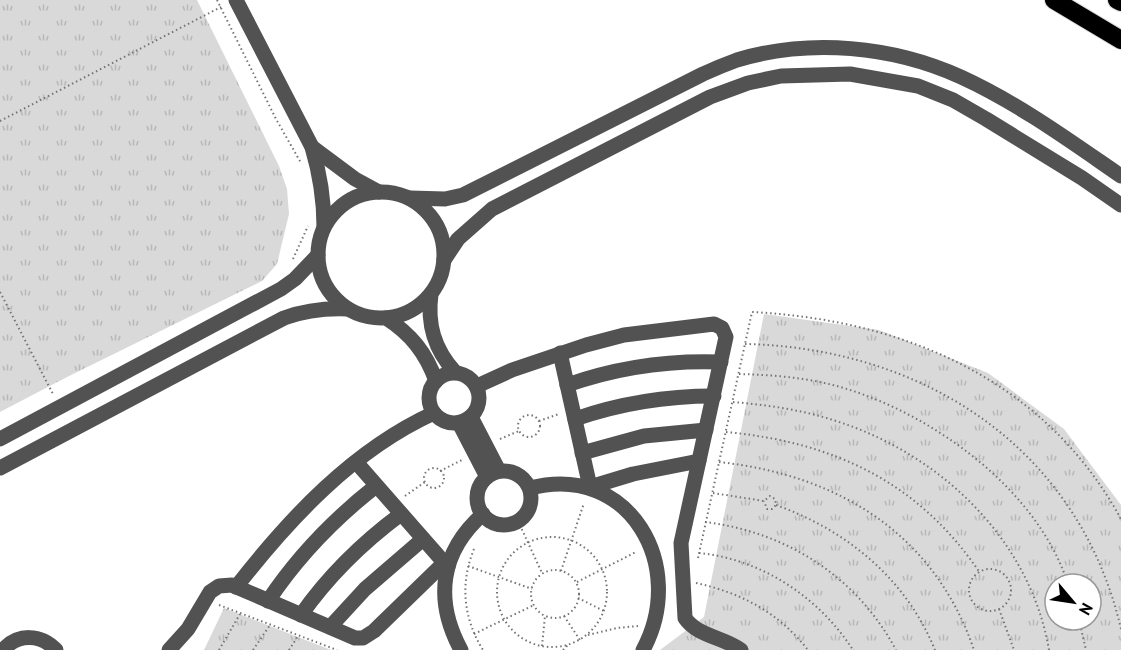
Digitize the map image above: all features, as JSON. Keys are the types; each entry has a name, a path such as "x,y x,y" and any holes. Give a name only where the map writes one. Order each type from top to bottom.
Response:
{"highway":[{"path":"1054,0 1121,40"}],"street":[{"path":"236,0 312,147 321,182 317,225 318,255 320,271 326,286 348,309 365,316 386,318 401,315 417,306 431,294"},
{"path":"317,225 356,197 379,192 394,193 410,198 446,199 463,195 667,90 703,74 737,60 774,52 811,48 850,48 888,53 926,63 962,77 1048,127 1121,176"},
{"path":"454,372 440,355 431,331 429,312 431,294 444,260 458,239 492,209 710,98 748,83 781,76 850,74 918,86 953,100 986,119 1083,178 1121,205"},
{"path":"312,147 340,169 379,192"},
{"path":"410,198 424,209 436,224 442,241 444,260"},
{"path":"0,439 281,290 318,255"},
{"path":"0,468 284,318 303,311 325,308 348,309"},
{"path":"386,318 414,341 428,362 436,381"},
{"path":"477,386 512,370 560,353 624,335 714,324 722,328 726,337 681,543 685,618 698,631 720,638 741,650"},
{"path":"560,353 590,487"},
{"path":"567,385 632,366 676,361 721,362"},
{"path":"454,372 468,376 477,386 478,406 465,420 442,420 434,413 429,393 441,376 454,372"},
{"path":"574,414 644,400 678,396 714,396"},
{"path":"236,587 289,525 356,462 393,434 434,413"},
{"path":"465,420 493,474"},
{"path":"582,453 644,436 706,430"},
{"path":"590,487 633,474 699,461"},
{"path":"356,462 446,565 444,591 446,615 461,650"},
{"path":"505,470 517,474 530,488 529,508 518,521 508,525 494,523 483,514 477,502 479,488 493,474 505,470"},
{"path":"530,488 560,483 590,487 622,506 644,532 657,571 659,599 654,626 643,650"},
{"path":"268,601 316,538 376,486"},
{"path":"301,615 346,560 397,509"},
{"path":"169,650 188,629 210,592 225,585 236,587 355,638 368,636 446,565 461,538 483,514"},
{"path":"330,627 383,572 423,539"},
{"path":"3,650 15,640 32,637 49,643 56,650"}],"path":[{"path":"217,0 276,119 303,167"},
{"path":"0,121 221,7"},
{"path":"288,266 304,239 317,225"},
{"path":"0,292 54,397"},
{"path":"697,562 752,312 822,318 874,329 944,355 1006,391 1048,425 1100,483 1121,519"},
{"path":"745,344 812,350 846,356 883,367 944,394 988,423 1047,477 1078,520 1110,588 1121,629"},
{"path":"739,374 790,377 846,389 890,406 932,428 979,460 1013,494 1043,534 1062,572"},
{"path":"733,402 781,408 837,421 896,447 945,479 979,510 1014,556 1033,594 1049,650"},
{"path":"539,422 574,414"},
{"path":"525,416 533,416 539,422 540,430 534,436 525,437 519,431 519,422 525,416"},
{"path":"440,471 519,431"},
{"path":"726,432 753,434 801,444 843,458 879,476 912,498 928,512 980,573"},
{"path":"719,462 772,470 820,485 853,502 888,525 916,549 937,574 956,606 974,650"},
{"path":"397,509 425,482 427,471 434,469 440,471 444,478 441,485 434,488 425,482"},
{"path":"712,492 764,501"},
{"path":"768,496 773,497 776,505 769,510 764,507 764,501 768,496"},
{"path":"577,501 591,506"},
{"path":"561,571 584,503"},
{"path":"776,505 834,531 874,562 910,602 935,650"},
{"path":"518,521 543,573"},
{"path":"705,522 732,526 769,537 806,555 824,567 865,604 877,618 896,650"},
{"path":"553,536 572,540 591,552 603,569 608,590 604,611 599,621 585,636 568,645 542,646 527,641 518,635 504,619 498,599 499,577 508,559 528,542 553,536"},
{"path":"475,546 468,566 465,602 474,634 483,650"},
{"path":"637,547 641,557"},
{"path":"576,583 638,551"},
{"path":"698,553 734,558 785,583 815,605 853,650"},
{"path":"468,566 532,589"},
{"path":"561,571 572,577 576,583 578,598 573,608 564,615 545,616 534,605 532,589 534,583 543,573 561,571"},
{"path":"996,571 1002,573 1009,581 1010,597 1004,607 999,609 986,611 973,602 970,586 980,573 996,571"},
{"path":"694,592 694,582 747,599 776,617 808,650"},
{"path":"578,598 604,611"},
{"path":"216,604 337,650"},
{"path":"474,634 534,605"},
{"path":"999,609 1014,650"},
{"path":"219,650 240,614"},
{"path":"564,615 580,640"},
{"path":"542,646 545,616"},
{"path":"254,650 270,625"},
{"path":"585,636 617,628 641,626"},
{"path":"1082,632 1086,650"},
{"path":"289,650 298,636"},
{"path":"563,650 568,645"},
{"path":"323,650 325,646"}],"green space":[{"path":"0,0 197,0 279,166 287,189 289,214 277,264 262,281 0,412"},
{"path":"764,314 879,330 988,373 1064,429 1121,505 1121,650 660,650 704,617"},
{"path":"224,608 331,650 204,650"}]}
